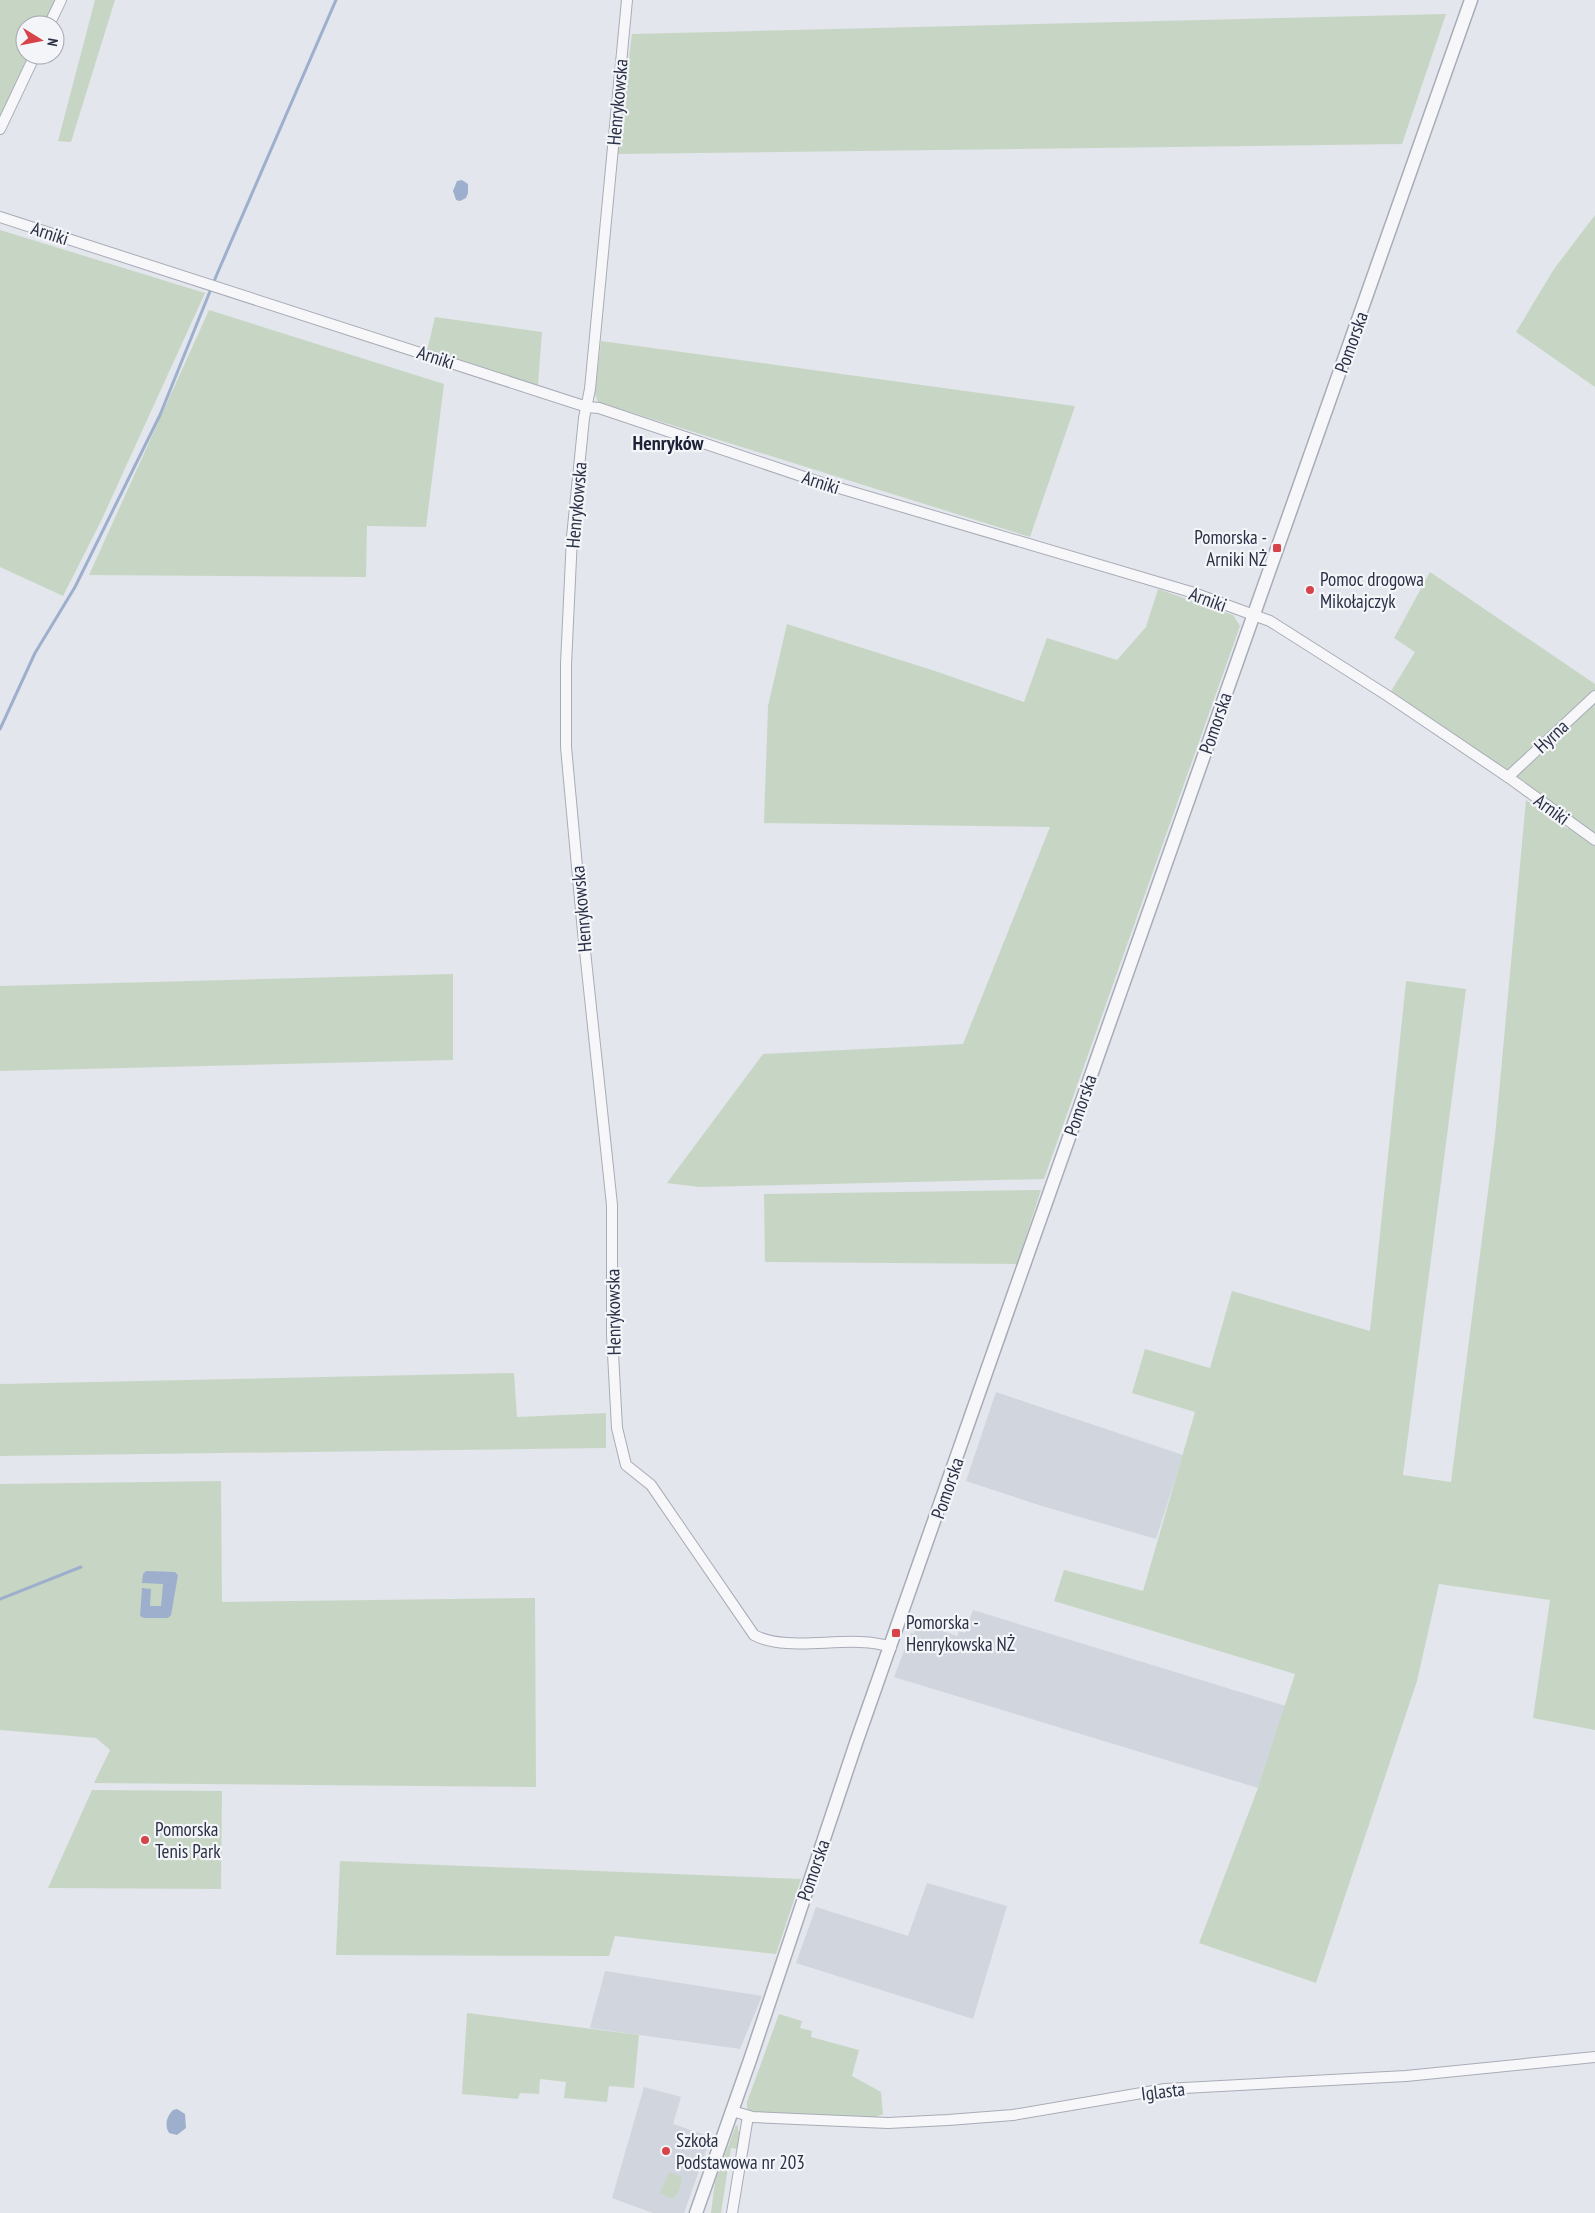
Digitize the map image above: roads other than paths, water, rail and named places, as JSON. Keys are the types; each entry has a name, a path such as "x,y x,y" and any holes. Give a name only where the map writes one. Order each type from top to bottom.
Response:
{"street":[{"path":"53,15 60,0"},
{"name":"Henrykowska","path":"627,0 588,407 584,418 572,537 566,664 566,747 583,932 612,1205 612,1334 617,1428 623,1458 630,1470 651,1485 754,1634 763,1640 780,1642 873,1642 892,1647"},
{"name":"Pomorska","path":"696,2213 819,1851 1471,0"},
{"path":"0,129 30,65"},
{"name":"Arniki","path":"0,217 588,407 599,408 683,435 822,483 1191,592 1274,623 1508,777 1595,840"},
{"name":"Hyrna","path":"1508,777 1595,696"},
{"name":"Iglasta","path":"732,2111 748,2116 888,2123 948,2120 1013,2115 1165,2089 1406,2076 1595,2057"},
{"path":"732,2213 748,2116"}],"water":[{"path":"462,180 468,184 468,193 466,198 460,201 456,200 453,191 457,181"},
{"path":"146,1571 175,1572 178,1575 171,1615 168,1618 144,1618 140,1616 142,1588 151,1589 150,1606 161,1606 163,1584 142,1583 143,1574"},
{"path":"177,2109 185,2114 186,2128 177,2135 169,2133 166,2124 171,2112"}],"waterway":[{"path":"0,729 35,653 75,587 160,415 217,274 336,0"},
{"path":"0,1599 81,1567"}],"place":[{"name":"Pomorska - Arniki NŻ","path":"1277,548"},
{"name":"Pomoc drogowa Mikołajczyk","path":"1310,590"},
{"name":"Pomorska - Henrykowska NŻ","path":"896,1633"},
{"name":"Pomorska Tenis Park","path":"145,1840"},
{"name":"Szkoła Podstawowa nr 203","path":"666,2151"}],"district":[{"name":"Henryków","path":"668,443"}]}
